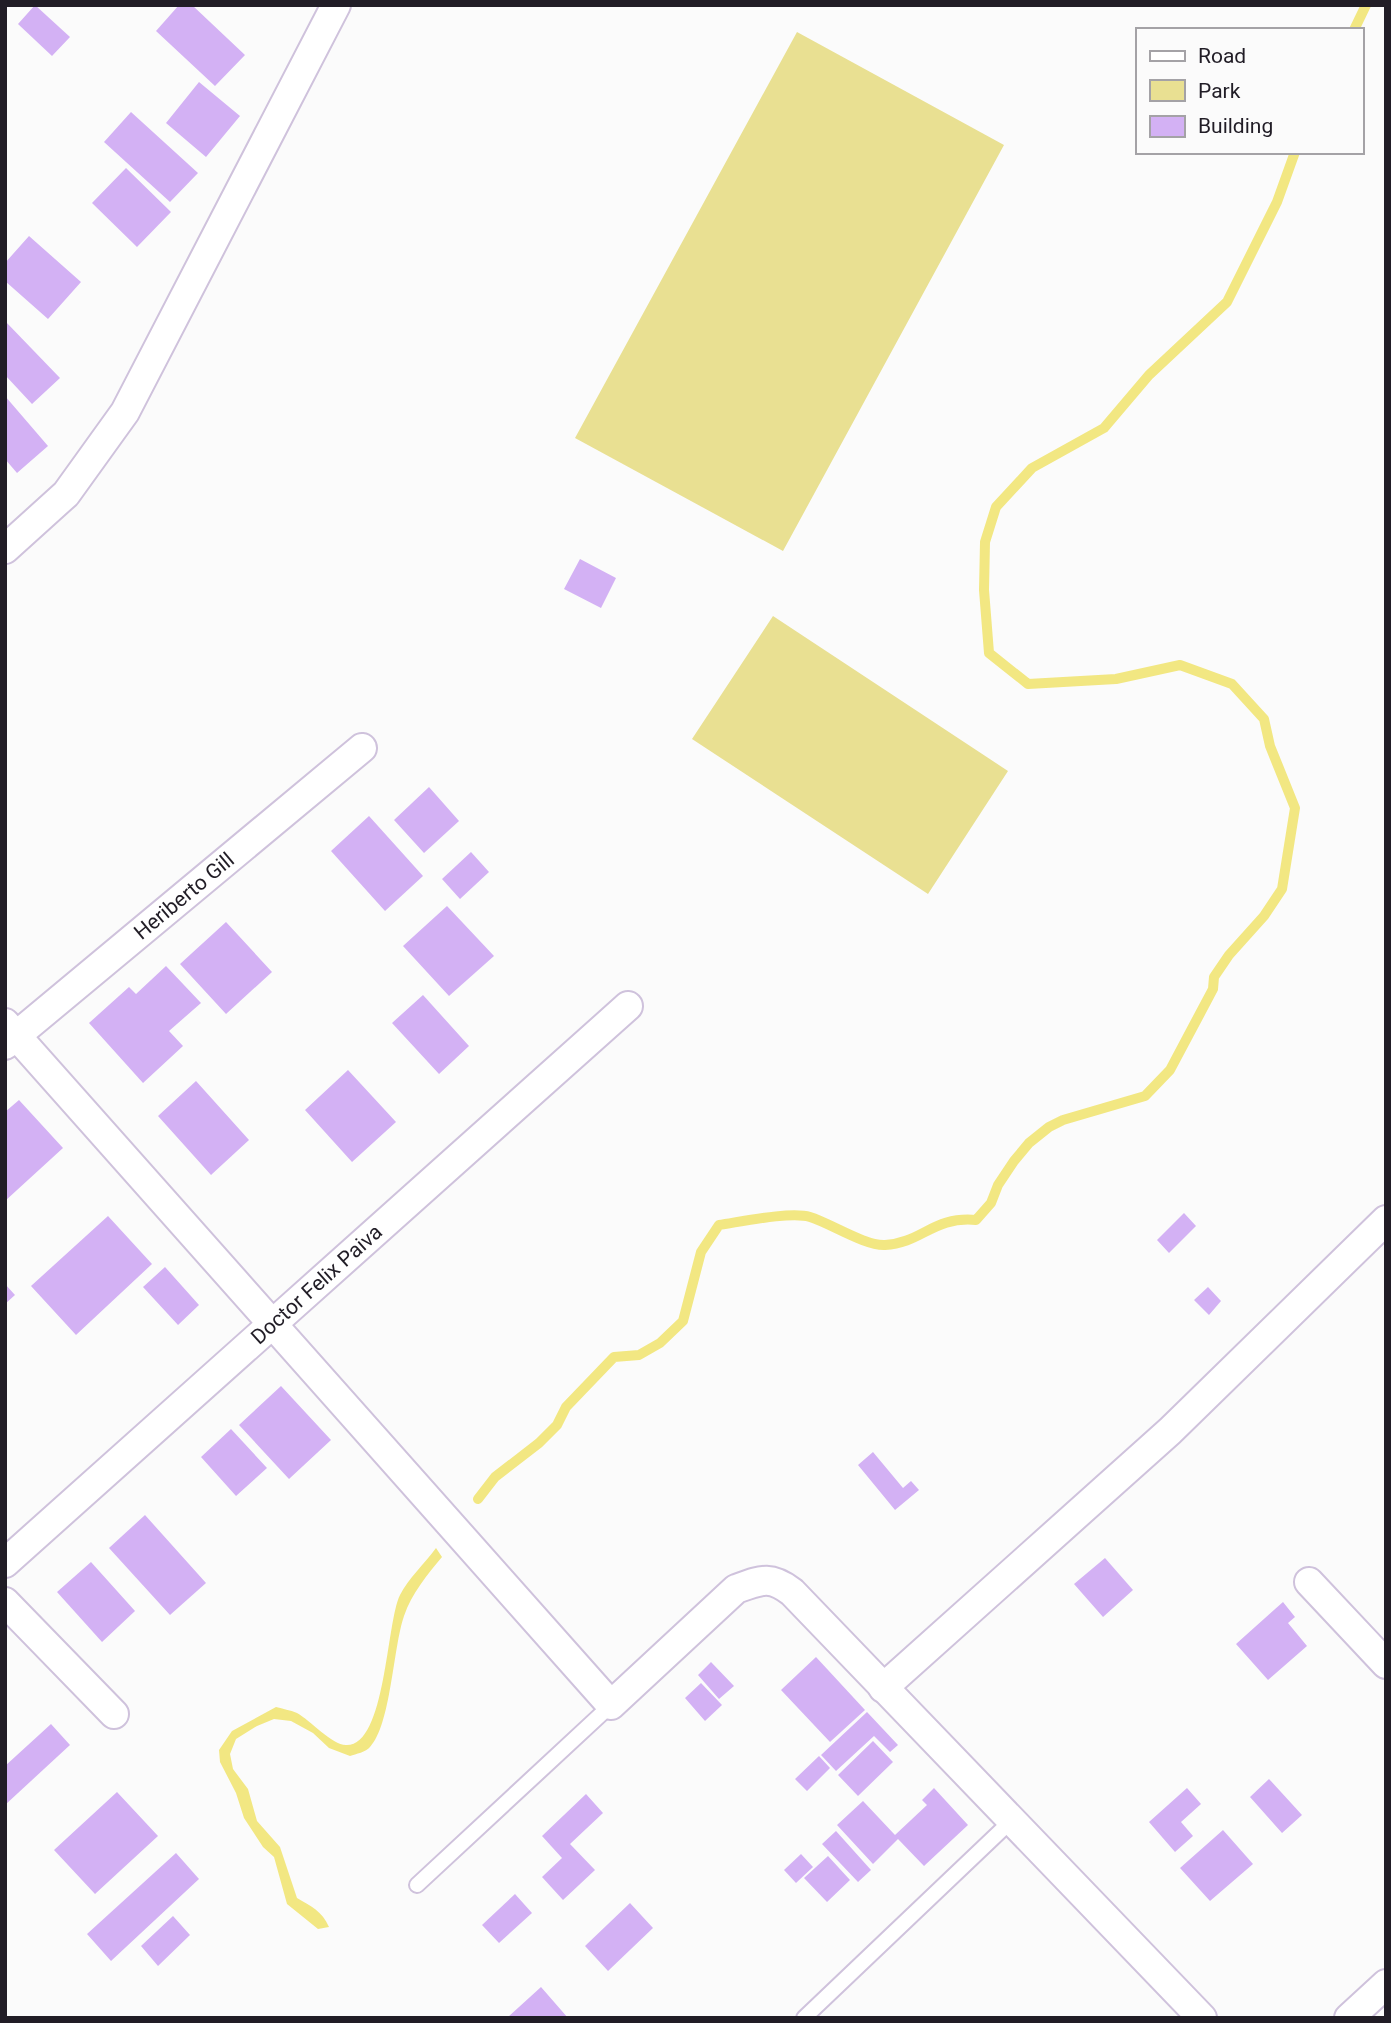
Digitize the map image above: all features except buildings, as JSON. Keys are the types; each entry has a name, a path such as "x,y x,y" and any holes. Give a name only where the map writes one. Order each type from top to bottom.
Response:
{"street":[{"path":"5,549 66,494 125,412 336,5"},
{"name":"Heriberto Gill","path":"9,1035 362,748"},
{"name":"Doctor Felix Paiva","path":"5,1563 628,1006"},
{"path":"9,1035 272,1323 611,1706 736,1589 761,1580 778,1581 792,1592 1202,2018"},
{"path":"883,1688 1170,1431 1386,1220"},
{"path":"1308,1582 1386,1664"},
{"path":"5,1602 114,1714"},
{"path":"1349,2018 1386,1984"}],"lane":[{"path":"417,1885 611,1706"},
{"path":"803,2018 1011,1821"}],"green space":[{"path":"797,32 1004,145 783,551 575,438"},
{"path":"773,616 1008,771 928,894 692,739"}],"shaded area":[{"path":"436,1548 442,1557 425,1578 404,1616 383,1722 370,1747 350,1756 329,1748 313,1733 291,1721 274,1719 236,1739 230,1754 233,1769 248,1789 257,1821 280,1847 297,1898 319,1913 329,1927 318,1929 287,1904 274,1857 263,1847 244,1818 236,1793 220,1762 219,1750 232,1731 276,1707 297,1713 340,1744 346,1745 359,1740 369,1726 377,1706 400,1595"}],"waterway":[{"path":"1355,28 1366,5"},
{"path":"478,1499 495,1477 539,1443 557,1425 566,1407 614,1357 639,1355 660,1343 683,1321 701,1252 719,1225 801,1215 868,1242 885,1245 909,1240 949,1222 976,1220 991,1203 998,1185 1014,1161 1029,1143 1049,1127 1063,1120 1145,1096 1170,1070 1213,989 1214,977 1229,955 1264,916 1282,889 1295,808 1270,746 1264,719 1232,684 1180,665 1116,679 1028,684 989,653 984,590 985,542 996,507 1032,468 1104,428 1149,375 1227,302 1277,202 1294,154"}]}
